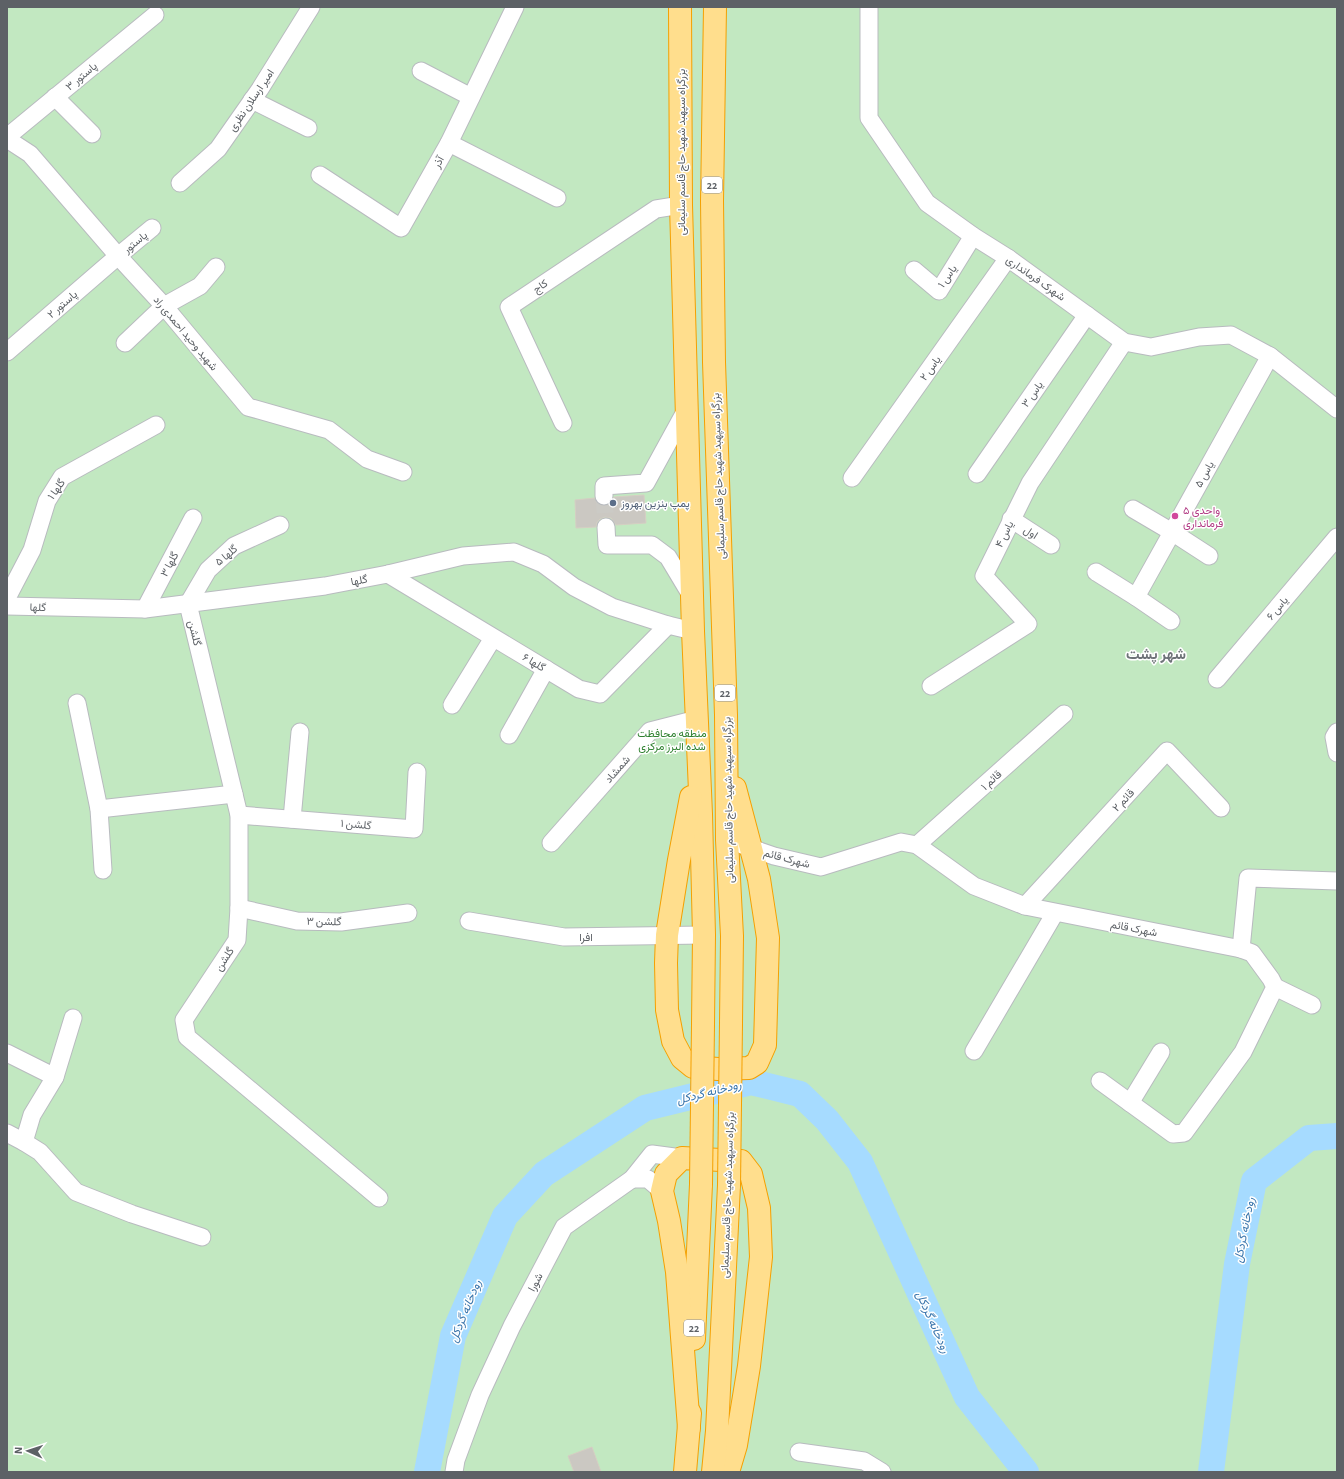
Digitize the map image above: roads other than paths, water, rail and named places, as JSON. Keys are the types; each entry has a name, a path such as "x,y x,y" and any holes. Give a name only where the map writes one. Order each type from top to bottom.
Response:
{"highway":[{"name":"بزرگراه سپهبد شهید حاج قاسم سلیمانی","path":"680,7 681,205 686,410 704,935 701,1184 690,1428 685,1472"},
{"name":"بزرگراه سپهبد شهید حاج قاسم سلیمانی","path":"713,1472 717,1430 729,1185 732,936 727,840 726,715 713,332 712,201 715,7"},
{"path":"699,759 679,860 667,935 667,1010 673,1041 682,1058 693,1067 718,1069 749,1068 757,1062 765,1045 768,938 759,879 726,754"},
{"path":"690,1428 677,1272 669,1221 662,1191 666,1174 682,1158 741,1161 751,1174 760,1208 760,1257 749,1366 736,1445 728,1472"}],"street":[{"name":"امیر ارسلان نظری","path":"180,183 218,149 252,100 311,7"},
{"name":"آذر","path":"320,175 401,228 449,143 515,7"},
{"name":"شهرک فرمانداری","path":"869,7 869,118 927,203 973,236 1008,258 1124,342 1152,347 1199,337 1231,335 1270,356 1337,409"},
{"name":"پاستور ۳","path":"7,138 155,15"},
{"path":"421,71 471,97"},
{"path":"55,97 92,134"},
{"path":"252,100 308,128"},
{"name":"شهید وحید احمدی راد","path":"7,138 30,154 118,256 164,306 248,407 329,430 367,459 403,472"},
{"path":"449,143 557,198"},
{"name":"کاج","path":"563,423 510,307 656,209 681,205"},
{"name":"پاستور","path":"118,256 152,228"},
{"name":"یاس ۱","path":"914,270 940,291 973,236"},
{"name":"پاستور ۲","path":"7,352 118,256"},
{"name":"یاس ۲","path":"852,478 1008,258"},
{"path":"125,343 164,306 200,286 216,267"},
{"name":"یاس ۳","path":"977,474 1087,314"},
{"name":"یاس ۴","path":"931,686 1028,624 984,576 1030,483 1124,342"},
{"name":"یاس ۵","path":"1136,598 1270,356"},
{"path":"604,496 604,486 646,483 686,410"},
{"name":"گلها ۱","path":"7,598 32,550 47,501 62,477 156,425"},
{"path":"1133,509 1172,532 1208,556"},
{"name":"گلها ۳","path":"145,610 193,518"},
{"name":"اول","path":"1011,519 1051,545"},
{"name":"گلها ۵","path":"188,604 208,570 234,546 280,525"},
{"path":"606,528 607,545 652,545 668,557 692,598"},
{"name":"یاس ۶","path":"1217,679 1337,537"},
{"name":"گلها","path":"7,606 145,610 325,586 388,574 463,556 514,552 543,564 574,587 612,607 668,625 693,631"},
{"path":"1096,572 1171,621"},
{"name":"گلها ۶","path":"388,574 579,689 600,694 668,625"},
{"name":"گلشن","path":"188,604 239,815 240,908 237,940 184,1020 187,1037 379,1198"},
{"path":"452,705 493,638"},
{"path":"509,735 546,669"},
{"path":"77,703 99,809 103,870"},
{"name":"قائم ۱","path":"918,846 1064,714"},
{"name":"شمشاد","path":"551,843 650,731 697,719"},
{"path":"292,819 300,732"},
{"path":"1336,734 1337,754"},
{"name":"قائم ۲","path":"1025,906 1168,751 1221,808"},
{"name":"گلشن ۱","path":"239,815 414,829 417,772"},
{"path":"99,809 234,794"},
{"name":"شهرک قائم","path":"727,840 774,856 821,867 901,842 918,846 974,886 1025,906 1241,949 1252,953 1275,987"},
{"path":"1241,949 1248,878 1337,881"},
{"name":"گلشن ۳","path":"240,908 297,921 341,922 408,913"},
{"path":"974,1051 1055,912"},
{"name":"افرا","path":"469,920 564,937 704,935"},
{"path":"1100,1082 1173,1134 1184,1133 1243,1052 1275,987 1312,1005"},
{"path":"24,1142 32,1115 55,1077 73,1018"},
{"path":"1130,1103 1161,1052"},
{"path":"7,1053 55,1077"},
{"path":"7,1133 40,1152 76,1192 132,1214 202,1237"},
{"name":"شورا","path":"454,1472 456,1460 480,1395 512,1326 564,1227 632,1179 652,1154 682,1158"},
{"path":"632,1179 648,1179 662,1191"},
{"path":"799,1452 864,1461 882,1472"}],"waterway":[{"name":"رودخانه گردکل","path":"427,1472 453,1336 505,1216 544,1174 645,1108 751,1082 800,1094 827,1120 860,1162 967,1397 1026,1472"},
{"name":"رودخانه گردکل","path":"1211,1472 1237,1264 1254,1181 1309,1138 1337,1136"}],"tunnel":[{"path":"604,496 606,527"}],"place":[{"name":"پمپ بنزین بهروز","path":"613,503"},
{"name":"۵ واحدی فرمانداری","path":"1175,516"}],"district":[{"name":"شهر پشت","path":"1156,654"}],"park label":[{"name":"منطقه محافظت شده البرز مرکزی","path":"672,739"}]}
